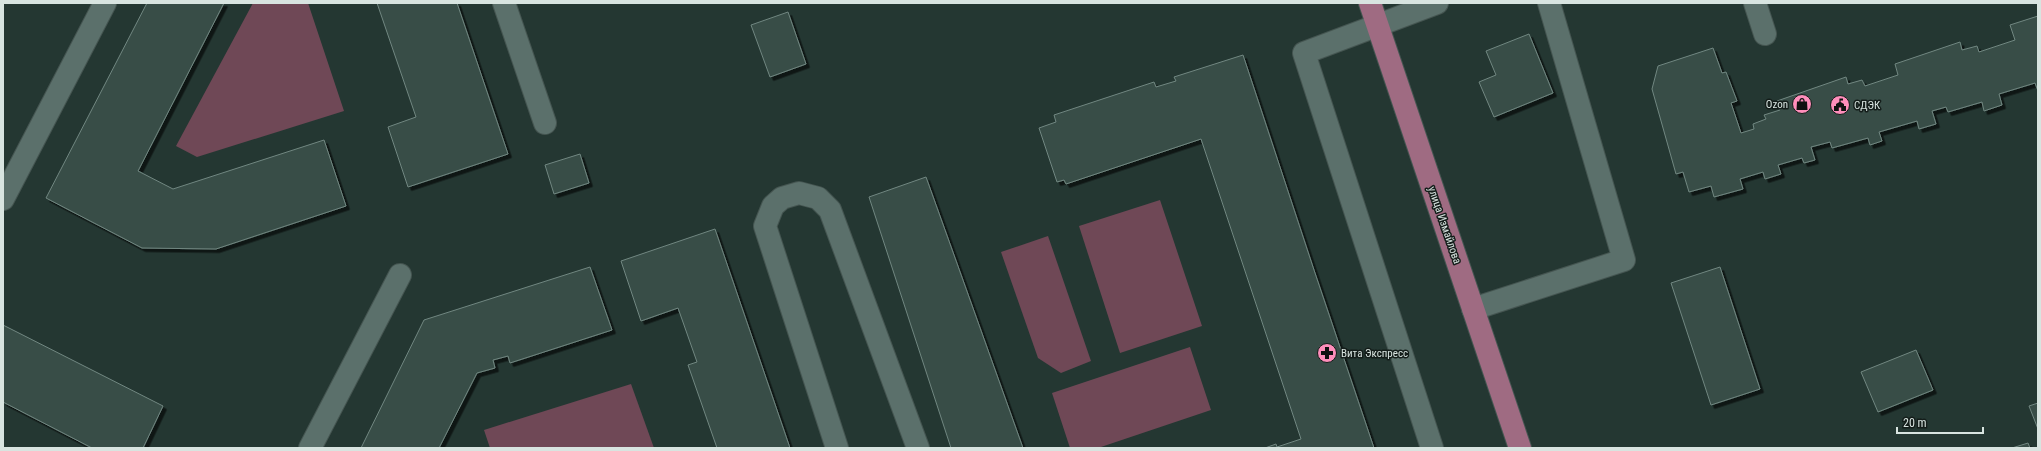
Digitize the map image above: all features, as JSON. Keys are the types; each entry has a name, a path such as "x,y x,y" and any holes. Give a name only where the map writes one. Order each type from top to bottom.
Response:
{"main road":[{"name":"улица Измайлова","path":"1370,3 1520,448"}],"lane":[{"path":"3,200 105,3"},
{"path":"504,3 546,123"},
{"path":"1432,448 1304,54 1377,24 1437,3"},
{"path":"1473,309 1624,260 1548,3"},
{"path":"1755,3 1765,34"},
{"path":"837,448 765,226 773,206 782,198 799,193 818,198 830,210 918,448"},
{"path":"310,448 400,274"}],"shaded area":[{"path":"253,3 308,3 344,111 197,157 176,146"},
{"path":"1160,200 1202,326 1120,353 1079,226"},
{"path":"1048,236 1091,361 1061,373 1038,358 1001,252"},
{"path":"1190,347 1211,410 1098,448 1070,448 1052,393"},
{"path":"631,384 654,448 490,448 484,430"}],"building":[{"path":"147,3 224,3 138,171 173,189 324,140 346,206 216,249 142,248 46,198"},
{"path":"377,3 457,3 508,154 408,187 388,127 416,117"},
{"path":"788,12 806,64 770,77 751,25"},
{"path":"2038,16 2038,91 2035,83 1999,94 2002,105 1984,111 1982,102 1948,112 1946,107 1932,111 1936,124 1919,129 1917,121 1879,132 1882,141 1870,145 1868,138 1832,148 1830,142 1811,147 1815,160 1804,163 1802,158 1778,165 1781,174 1765,179 1763,172 1740,179 1743,189 1714,197 1711,186 1689,192 1683,172 1676,174 1652,89 1658,66 1713,48 1722,73 1726,72 1737,101 1731,103 1741,133 1754,129 1753,124 1766,119 1764,115 1780,110 1777,101 1846,77 1848,84 1862,80 1865,86 1898,75 1895,64 1960,42 1962,50 1977,46 1979,52 2015,40 2010,25"},
{"path":"1529,34 1553,93 1494,117 1479,82 1496,75 1486,51"},
{"path":"1243,55 1374,448 1265,448 1276,444 1277,447 1301,439 1201,139 1066,184 1064,180 1057,182 1039,128 1056,122 1054,115 1154,82 1156,87 1176,81 1174,77"},
{"path":"580,154 589,183 554,194 545,165"},
{"path":"926,177 1023,448 951,448 869,197"},
{"path":"715,229 790,448 717,448 688,365 697,362 678,308 641,321 621,261"},
{"path":"590,267 612,330 510,363 508,356 493,360 495,368 477,373 439,448 361,448 424,320"},
{"path":"1720,267 1760,389 1711,405 1671,283"},
{"path":"3,325 163,406 143,448 92,448 3,402"},
{"path":"1916,350 1933,390 1878,412 1861,372"},
{"path":"2038,403 2038,429 2029,406"},
{"path":"2028,443 2030,448 2012,448"}],"place":[{"name":"Ozon","path":"1802,104"},
{"name":"СДЭК","path":"1840,105"},
{"name":"Вита Экспресс","path":"1327,353"}]}
